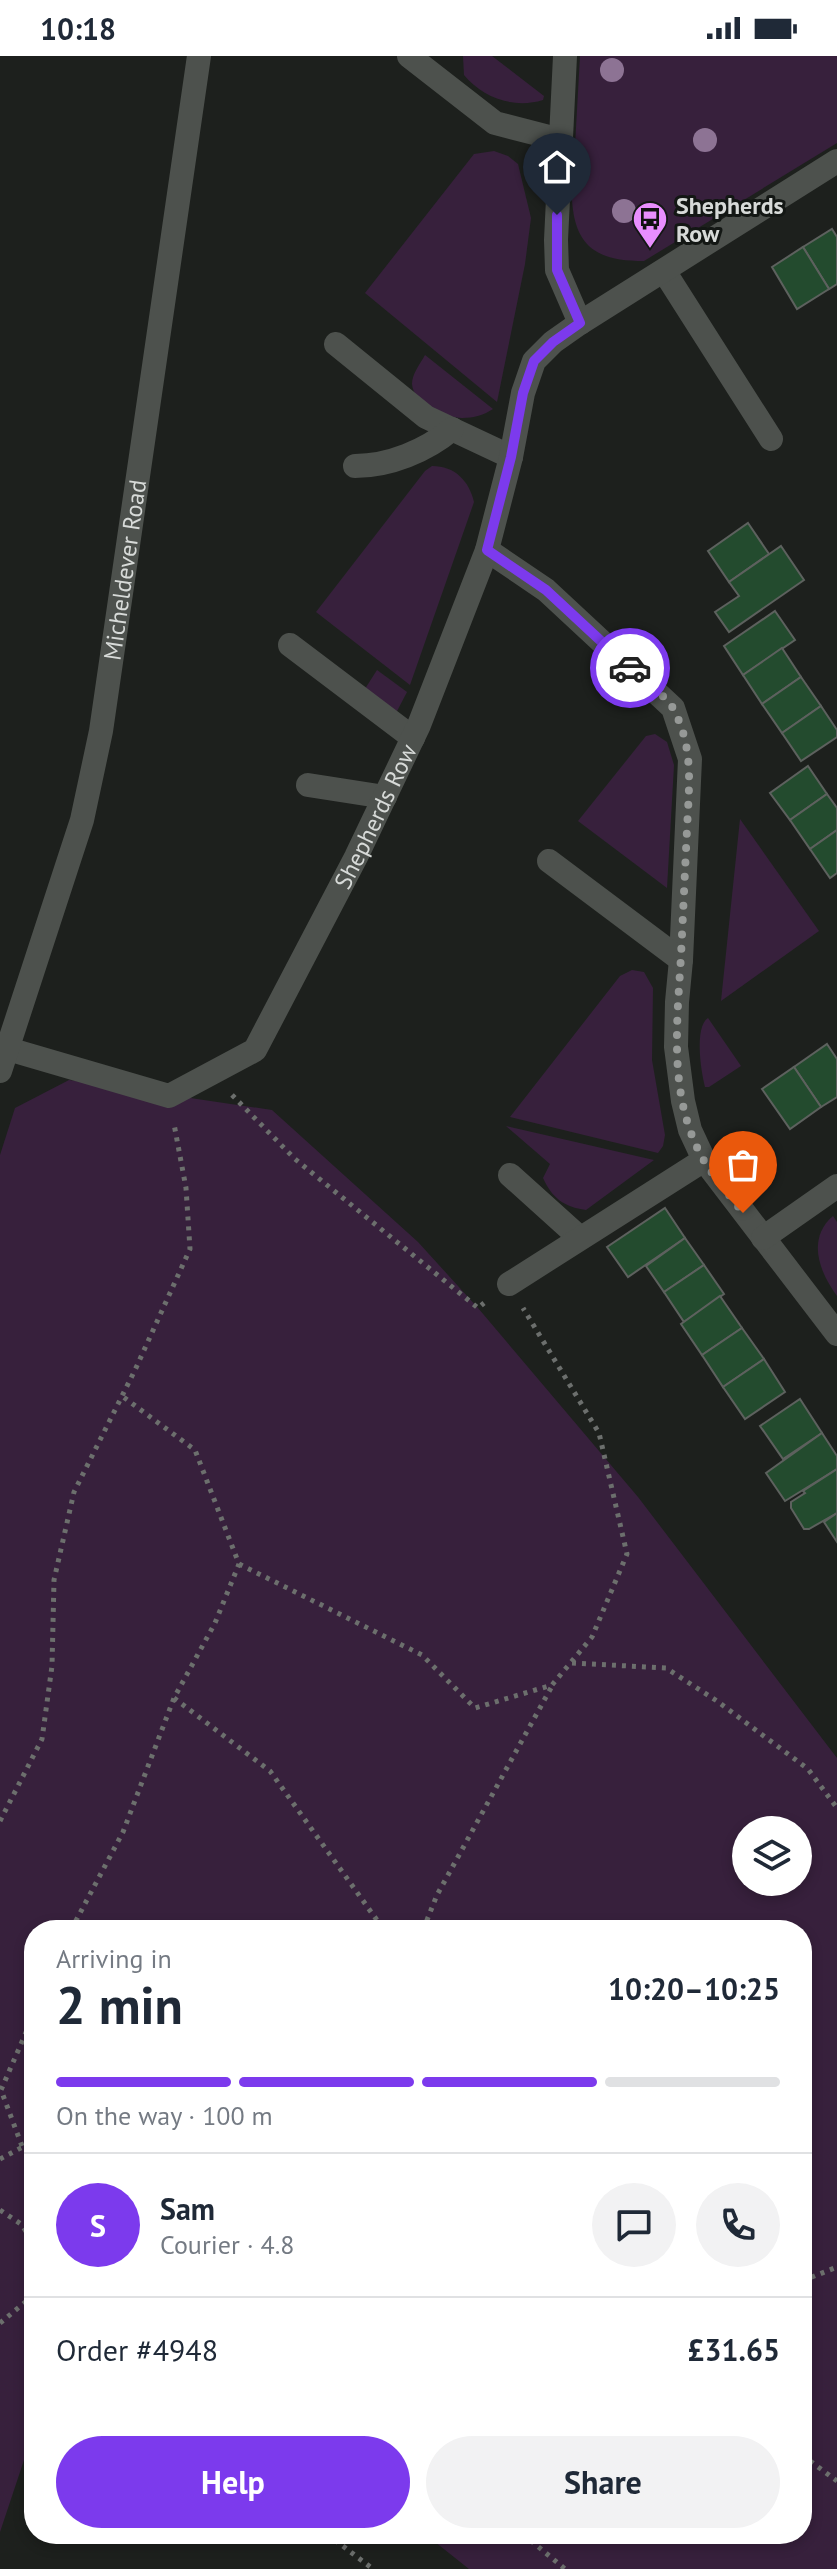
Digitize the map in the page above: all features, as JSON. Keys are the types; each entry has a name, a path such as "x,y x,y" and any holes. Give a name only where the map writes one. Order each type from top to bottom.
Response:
{"street":[{"name":"Micheldever Road","path":"4,1060 82,820 101,731 199,56"},
{"path":"409,56 495,123 561,140"},
{"path":"565,56 557,270 580,323"},
{"name":"Shepherds Row","path":"169,1096 255,1050 356,857 413,738 487,550 511,457 523,393 534,361 553,342 580,323 837,161"},
{"path":"664,271 771,439"},
{"path":"336,344 426,417 511,457"},
{"path":"355,466 374,466 409,454 436,443 452,429"},
{"path":"487,550 546,590 673,708 690,759 676,1047 690,1130 704,1160 837,1334"},
{"path":"290,645 413,738"},
{"path":"308,785 385,797"},
{"path":"549,861 681,960"},
{"path":"4,1060 169,1096"},
{"path":"509,1284 704,1160"},
{"path":"510,1175 580,1238"},
{"path":"763,1238 837,1186"}],"path":[{"path":"212,1075 295,1159 478,1308 509,1284 599,1433 627,1554 592,1637 552,1685 437,1895 427,1920"},
{"path":"0,1821 42,1739 52,1666 54,1580 74,1492 190,1249 186,1188 169,1096"},
{"path":"122,1396 195,1450 239,1564 422,1655 475,1708 552,1685"},
{"path":"76,1920 123,1832 174,1698 215,1623 239,1564"},
{"path":"571,1663 666,1668 717,1701 808,1769 837,1808"},
{"path":"174,1698 270,1771 377,1920"},
{"path":"0,2159 22,2146 1,2090 24,2037"},
{"path":"0,2210 24,2228"},
{"path":"812,2277 837,2267"},
{"path":"0,2323 24,2303"},
{"path":"812,2462 837,2481"},
{"path":"340,2544 373,2569"},
{"path":"535,2544 565,2569"}],"shaded area":[{"path":"463,56 492,56 544,96 543,100 510,102 480,90 464,75"},
{"path":"580,56 837,56 837,143 644,261 602,254 584,240 578,230 572,200"},
{"path":"494,151 518,164 531,218 525,264 497,402 365,293 474,154"},
{"path":"425,355 493,409 479,416 462,418 439,412 424,403 412,384"},
{"path":"432,466 448,469 460,476 474,502 410,685 316,612"},
{"path":"377,670 407,692 396,713 363,692"},
{"path":"655,734 667,742 674,765 667,888 578,821 646,736"},
{"path":"740,819 819,931 721,1001"},
{"path":"632,970 644,972 653,988 652,1060 665,1135 658,1153 510,1117 620,976"},
{"path":"708,1018 741,1066 705,1087 700,1040 701,1030"},
{"path":"69,1080 272,1110 418,1242 478,1308 638,1497 837,1758 837,2569 469,2569 438,2544 812,2544 812,1920 24,1920 24,2460 0,2532 0,1155 15,1108"},
{"path":"506,1126 654,1160 586,1210 578,1209 565,1204 550,1191 543,1178 550,1164"},
{"path":"833,1216 837,1222 837,1296 825,1277 818,1256 820,1235"}],"building":[{"path":"832,229 837,237 837,284 829,289 803,247"},
{"path":"803,247 829,289 797,309 772,267"},
{"path":"748,523 769,554 729,582 708,551"},
{"path":"781,546 804,580 729,632 715,612 739,596 729,582"},
{"path":"775,611 795,640 743,675 724,646"},
{"path":"782,648 801,677 762,704 743,675"},
{"path":"801,677 821,706 782,733 762,704"},
{"path":"821,706 837,730 837,737 801,761 782,733"},
{"path":"808,766 827,794 790,820 770,793"},
{"path":"827,794 837,808 837,830 810,849 790,820"},
{"path":"837,830 837,873 830,878 810,849"},
{"path":"827,1044 837,1059 837,1097 821,1107 794,1067"},
{"path":"794,1067 821,1107 790,1129 762,1089"},
{"path":"665,1208 685,1238 628,1277 607,1247"},
{"path":"685,1238 704,1265 664,1292 646,1266"},
{"path":"704,1265 724,1294 684,1322 664,1292"},
{"path":"720,1296 742,1328 702,1355 681,1324"},
{"path":"742,1328 764,1359 723,1387 702,1355"},
{"path":"764,1359 785,1392 745,1419 723,1387"},
{"path":"800,1399 822,1433 783,1459 760,1426"},
{"path":"822,1433 837,1456 837,1469 785,1501 766,1473"},
{"path":"837,1469 837,1513 804,1529 791,1508 791,1502"},
{"path":"837,1513 837,1542 824,1522"}],"way so far":[{"path":"630,668 673,708 690,759 677,1002 679,1074 690,1130 704,1160 743,1213"}],"place":[{"name":"Shepherds Row","path":"650,250"}],"route":[{"path":"557,215 557,270 580,323 553,342 534,361 523,393 511,457 487,550 546,590 630,668"}]}
